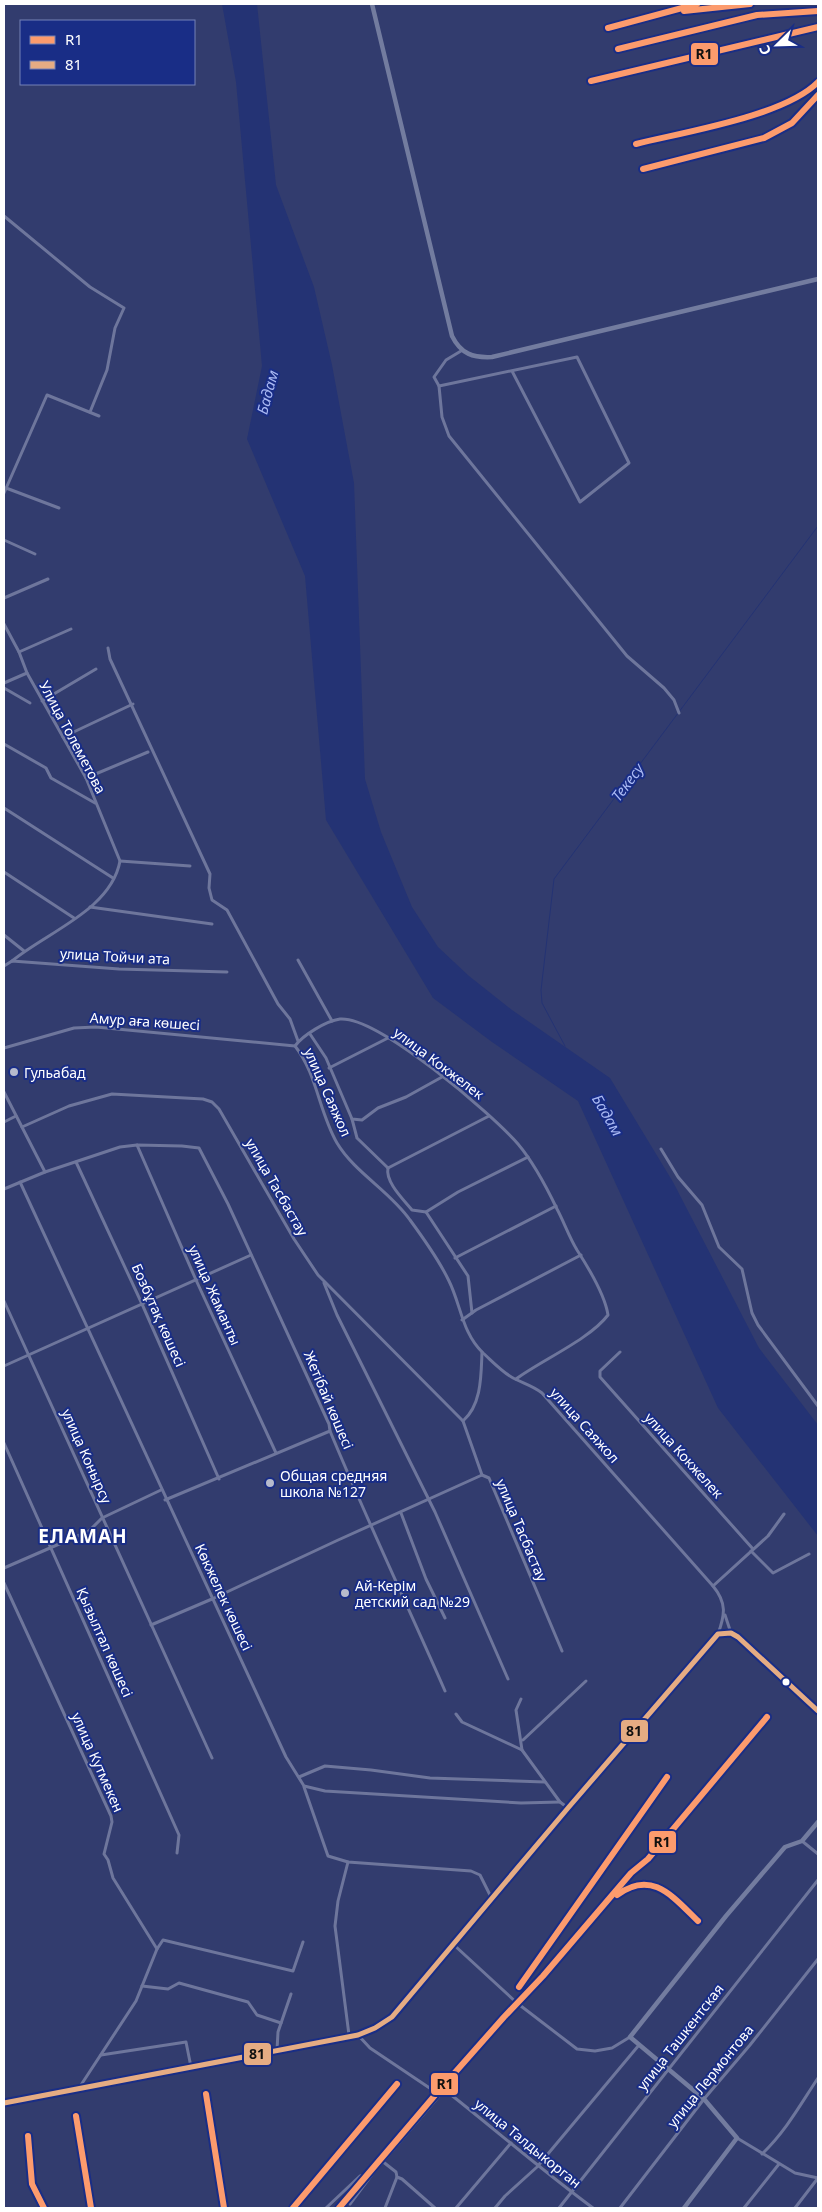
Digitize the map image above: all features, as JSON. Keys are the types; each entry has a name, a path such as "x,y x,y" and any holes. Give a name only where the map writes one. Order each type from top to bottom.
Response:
{"street":[{"path":"372,4 452,336 469,356 492,357 818,278"},
{"path":"4,216 90,287 124,308 115,328 107,370 90,412"},
{"path":"462,350 439,368 434,377 438,386 442,417 449,436 627,656 664,688 674,700 679,712"},
{"path":"438,386 577,357 628,463 580,502 512,371"},
{"path":"4,494 46,395 99,416"},
{"path":"6,488 59,508"},
{"path":"4,540 35,554"},
{"path":"4,598 48,579"},
{"name":"Улица Толеметова","path":"4,624 20,652 26,672 64,736 86,778 120,860"},
{"path":"20,652 71,628"},
{"path":"108,648 110,658 133,704 210,874 209,888 212,900 227,910 278,1004 287,1014 298,1041"},
{"path":"42,701 96,669"},
{"path":"4,683 26,672"},
{"path":"4,688 30,703"},
{"path":"64,736 133,704"},
{"path":"4,744 41,764 46,768 51,778 96,803"},
{"path":"86,778 148,752"},
{"path":"4,808 113,878"},
{"path":"4,966 98,900 113,878 120,860 190,866"},
{"path":"4,872 74,918"},
{"path":"90,907 212,924"},
{"path":"4,935 24,951"},
{"path":"294,1046 298,1041 332,1021 298,960"},
{"name":"улица Тойчи ата","path":"12,961 119,969 226,972"},
{"name":"улица Кокжелек","path":"332,1021 350,1020 375,1030 442,1077 489,1116 518,1144 528,1157 556,1206 608,1315 576,1341 516,1380"},
{"name":"Амур аға көшесі","path":"4,1048 74,1028 160,1032 288,1044"},
{"path":"310,1034 326,1058 352,1119 357,1138 388,1168 387,1174 390,1180 412,1210 427,1210 528,1157"},
{"path":"329,1068 388,1038"},
{"name":"улица Саяжол","path":"288,1044 294,1046 301,1054 312,1078 328,1127 338,1144 348,1158 410,1219 449,1280 462,1320 482,1352 516,1380 534,1386 542,1393 713,1586 720,1596 731,1633"},
{"path":"352,1119 362,1120 378,1108 406,1097 442,1077"},
{"path":"4,1092 45,1172"},
{"name":"улица Тасбастау","path":"22,1127 69,1106 112,1094 203,1099 212,1102 219,1109 294,1240 323,1280 463,1421 482,1475 489,1478 562,1651"},
{"path":"4,1122 16,1116"},
{"name":"улица Кокжелек","path":"388,1168 489,1116"},
{"path":"4,1189 45,1172 120,1147 137,1145"},
{"name":"Жетібай көшесі","path":"137,1145 199,1148 329,1424 330,1431 371,1526 393,1570 444,1691"},
{"name":"улица Жаманты","path":"137,1145 196,1280 276,1454"},
{"path":"661,1149 678,1177 702,1205 720,1247 742,1269 752,1313 758,1325 818,1406"},
{"name":"Бозбұтақ көшесі","path":"76,1162 142,1304 219,1479"},
{"name":"Көкжелек көшесі","path":"20,1182 212,1600 286,1757 304,1786 328,1856 348,1862"},
{"path":"456,1258 556,1206"},
{"path":"427,1210 470,1280 472,1313"},
{"path":"4,1366 251,1255"},
{"path":"462,1320 581,1255"},
{"path":"323,1280 337,1315 435,1512 508,1678"},
{"name":"улица Конырсу","path":"4,1301 212,1758"},
{"path":"463,1421 474,1404 480,1388 482,1352"},
{"name":"улица Кокжелек","path":"620,1352 599,1374 773,1573 809,1554"},
{"path":"165,1500 330,1431"},
{"name":"Қызылтал көшесі","path":"4,1443 179,1835 177,1852"},
{"path":"151,1625 212,1600 482,1475"},
{"path":"4,1568 89,1531 102,1518 161,1490"},
{"path":"401,1513 426,1579 445,1618"},
{"path":"713,1586 768,1536 784,1514"},
{"name":"улица Кутмекен","path":"4,1583 111,1816 112,1822 104,1854 108,1860 113,1878 156,1949"},
{"path":"4,2103 350,2035 358,2035 392,2018 568,1808 718,1634 725,1615"},
{"path":"718,1634 731,1633 759,1656 818,1711"},
{"path":"522,1740 586,1682"},
{"path":"521,1699 516,1710 522,1750"},
{"path":"456,1714 462,1722 522,1750 560,1802 568,1808"},
{"path":"299,1777 325,1766 430,1778 545,1782"},
{"path":"304,1786 325,1791 503,1802 560,1802"},
{"path":"454,1945 518,2003 577,2049 595,2051 612,2048 630,2037 726,1916 785,1847 802,1841 818,1822"},
{"path":"802,1841 818,1854"},
{"path":"350,2035 335,1926 338,1901 348,1862 471,1871 480,1875 492,1899"},
{"name":"улица Ташкентская","path":"559,2208 818,1880"},
{"path":"79,2088 136,2001 156,1949 161,1942 166,1940 293,1971 303,1942"},
{"name":"улица Лермонтова","path":"620,2208 704,2099 750,2045 818,1958"},
{"path":"142,1986 168,1989 179,1983 248,2002 257,2015 281,2023"},
{"path":"277,2050 281,2023 291,1994"},
{"path":"350,2204 382,2161 440,2095 370,2048 358,2035"},
{"path":"630,2037 704,2099 737,2138 795,2172 818,2178 795,2208"},
{"path":"100,2056 186,2042 190,2067"},
{"path":"495,2208 505,2196 537,2167 639,2044"},
{"path":"762,2154 780,2137 791,2123 818,2078"},
{"name":"улица Талдыкорган","path":"440,2095 445,2092 450,2094 511,2143 537,2167 593,2208"},
{"path":"684,2208 737,2138"},
{"path":"456,2208 511,2143"},
{"path":"382,2161 396,2172 397,2178 385,2208"},
{"path":"744,2208 779,2164"},
{"path":"326,2208 360,2176 373,2172"},
{"path":"397,2178 402,2179 434,2208"}],"water":[{"name":"Бадам","path":"222,4 257,4 276,185 314,287 332,365 354,483 365,779 381,832 412,907 438,947 469,976 512,1010 610,1078 673,1182 759,1348 818,1425 818,1536 718,1408 578,1101 492,1042 433,998 326,820 305,576 247,439 262,366 236,82"}],"waterway":[{"name":"Текесу","path":"565,1046 542,1003 541,990 554,879 818,526"}],"transit line":[{"name":"R1","path":"608,28 697,4"},
{"name":"R1","path":"684,11 750,4"},
{"name":"R1","path":"618,49 757,15 818,11"},
{"name":"R1","path":"591,81 818,27"},
{"name":"R1","path":"636,144 706,128 759,113 803,94 818,82"},
{"name":"R1","path":"643,169 764,138 792,123 818,95"},
{"name":"81","path":"4,2103 358,2035 375,2028 392,2017 718,1634 731,1633 738,1637 818,1711"},
{"name":"R1","path":"339,2208 436,2094 543,1976 631,1873 648,1859 767,1717"},
{"name":"R1","path":"519,1987 667,1777"},
{"name":"R1","path":"617,1895 630,1888 651,1885 671,1895 698,1921"},
{"name":"R1","path":"293,2208 397,2084"},
{"name":"R1","path":"206,2094 224,2208"},
{"name":"R1","path":"76,2116 91,2208"},
{"name":"R1","path":"28,2136 32,2184 44,2208"}],"place":[{"name":"Гульабад","path":"14,1072"},
{"name":"Общая средняя школа №127","path":"270,1483"},
{"name":"Ай-Керім детский сад №29","path":"345,1593"}],"district":[{"name":"ЕЛАМАН","path":"83,1536"}]}
